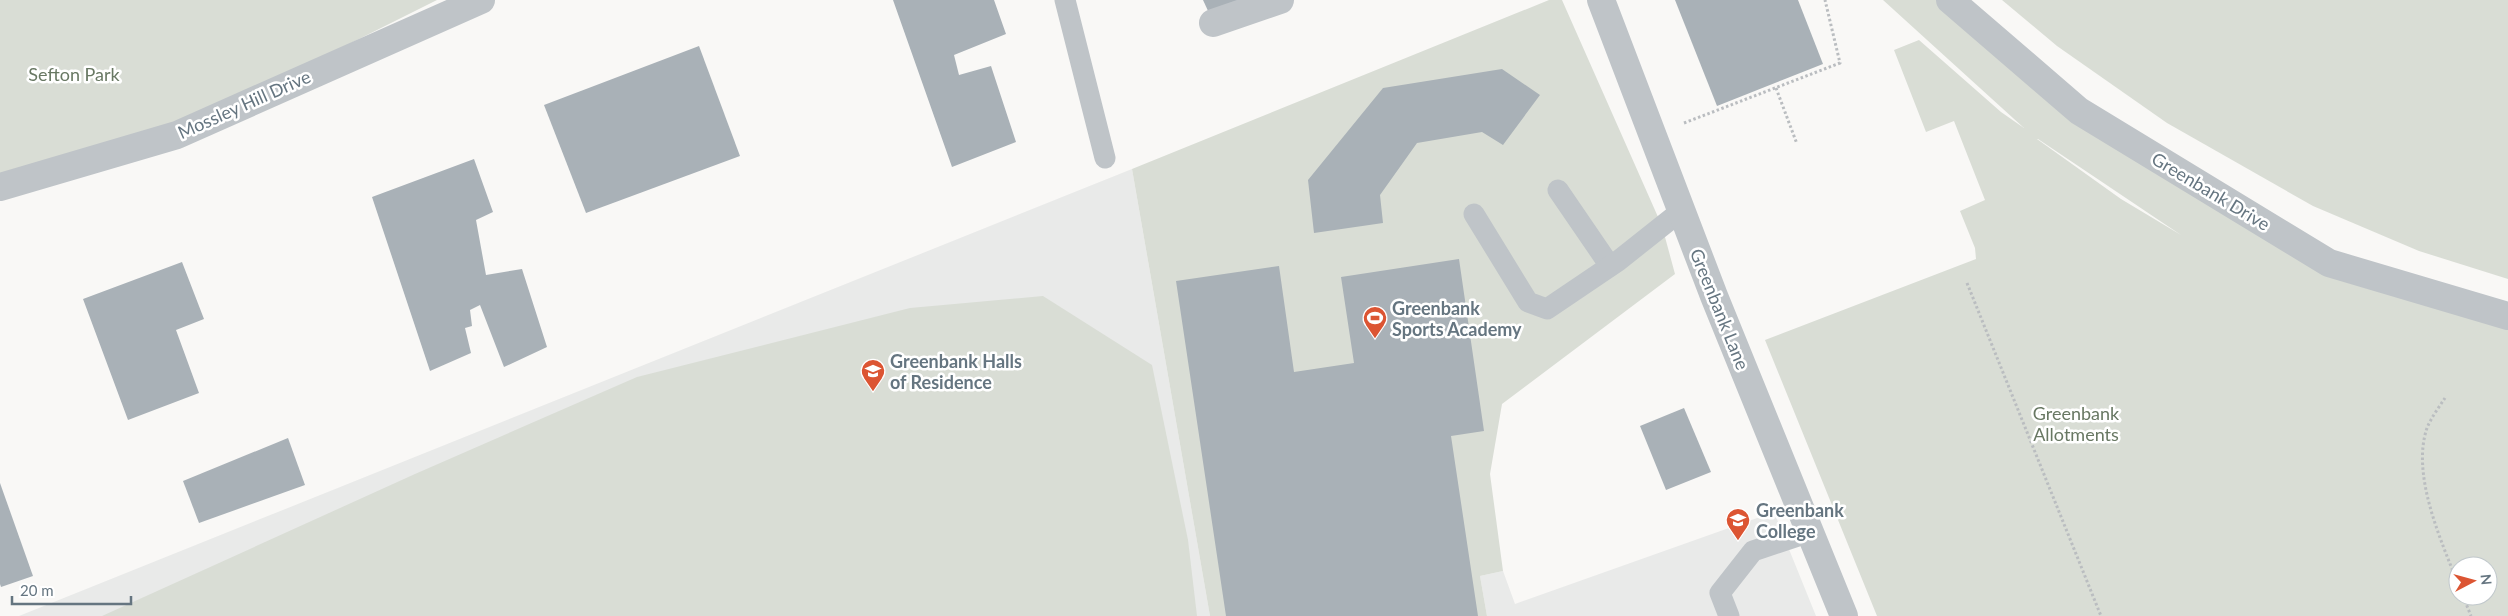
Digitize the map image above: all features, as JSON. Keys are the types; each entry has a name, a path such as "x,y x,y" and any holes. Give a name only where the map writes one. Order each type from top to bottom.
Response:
{"street":[{"name":"Mossley Hill Drive","path":"0,187 177,134 481,0"},
{"path":"1213,23 1280,0"},
{"name":"Greenbank Lane","path":"1601,0 1681,211 1844,616"},
{"name":"Greenbank Drive","path":"1950,0 2079,110 2329,263 2508,316"}],"lane":[{"path":"1065,0 1105,158"},
{"path":"1558,190 1610,266"},
{"path":"1474,214 1528,302 1547,310 1610,266 1681,211"},
{"path":"1729,616 1720,593 1753,551 1810,532"}],"path":[{"path":"1652,136 1840,63 1826,0"},
{"path":"1776,88 1797,144"},
{"path":"1967,284 2102,616"},
{"path":"2445,398 2427,427 2422,455 2432,520 2448,559"}],"shaded area":[{"name":"Greenbank Halls of Residence","path":"1132,169 1210,616 19,616"},
{"name":"Greenbank College","path":"1774,512 1816,616 1487,616 1480,576 1503,571 1515,604"}],"green space":[{"name":"Sefton Park","path":"0,0 437,0 221,108 0,174"},
{"name":"Greenbank Sports Academy","path":"1549,0 1562,0 1662,226 1675,274 1502,404 1490,474 1503,571 1480,576 1487,616 1210,616 1132,169"},
{"name":"Greenbank Allotments","path":"1883,0 1950,0 2079,111 2329,263 2508,316 2508,616 1877,616 1765,340 1976,259 1975,248 1960,211 1985,200 1954,121 1926,132 1894,50 1919,40 2001,112 2024,128","holes":["2038,139 2181,235 2121,199"]},
{"path":"2002,0 2508,0 2508,279 2419,251 2313,206 2167,123 2057,46"},
{"name":"Greenbank Halls of Residence","path":"1043,296 1152,365 1188,540 1197,616 102,616 415,474 637,377 910,308"}],"building":[{"path":"893,0 994,0 1006,34 954,55 959,75 991,66 1016,142 952,167"},
{"path":"1203,0 1240,0 1209,13"},
{"path":"1675,0 1798,0 1823,64 1717,106"},
{"path":"699,46 740,156 586,213 544,105"},
{"path":"1502,69 1540,95 1503,145 1482,132 1417,143 1380,195 1383,223 1314,233 1308,180 1383,88"},
{"path":"474,159 493,212 476,220 486,275 522,269 547,347 504,367 480,305 470,310 472,326 465,328 471,353 430,371 372,197"},
{"path":"1459,259 1484,431 1451,436 1478,616 1226,616 1176,281 1279,266 1294,372 1354,363 1341,277"},
{"path":"182,262 204,319 176,330 199,393 128,420 83,299"},
{"path":"1684,408 1711,472 1666,490 1640,426"},
{"path":"288,438 305,485 199,523 183,481"},
{"path":"0,483 33,576 1,587 0,584"}],"place":[{"name":"Greenbank Sports Academy","path":"1375,339"},
{"name":"Greenbank Halls of Residence","path":"873,392"},
{"name":"Greenbank College","path":"1738,541"}]}
